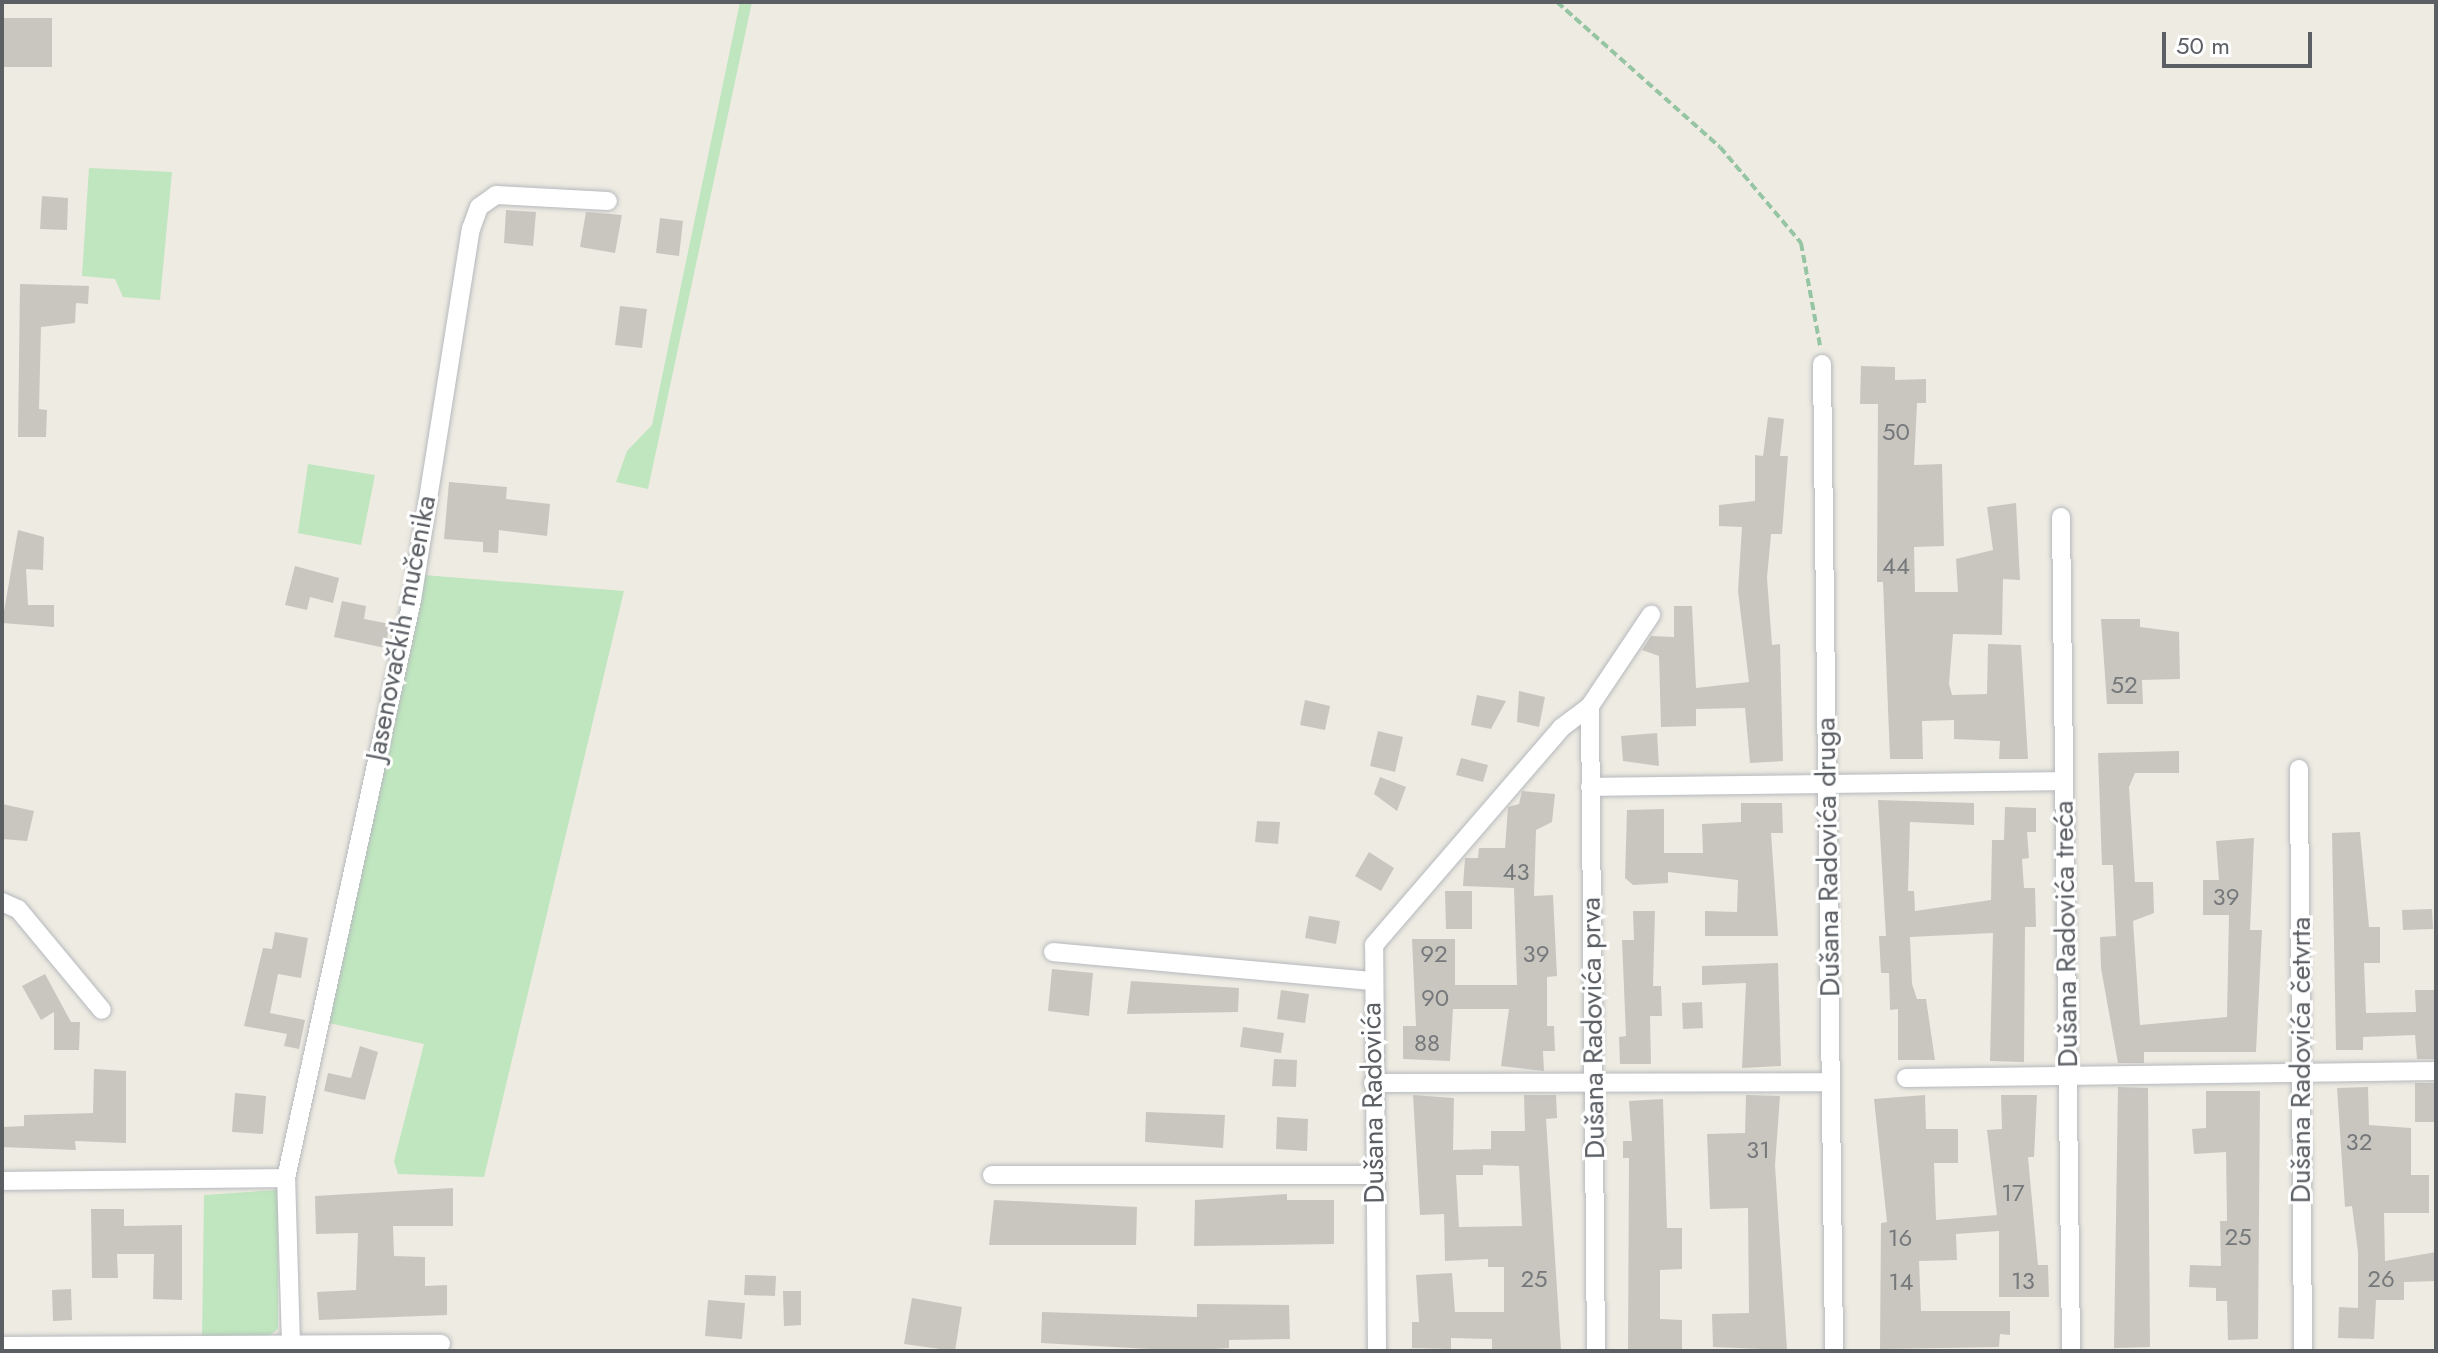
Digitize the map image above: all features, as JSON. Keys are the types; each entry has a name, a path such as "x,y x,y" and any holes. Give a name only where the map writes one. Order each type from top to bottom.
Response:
{"street":[{"name":"Jasenovačkih mučenika","path":"291,1344 286,1178 412,600 471,229 479,207 496,195 608,201"},
{"name":"Dušana Radovića druga","path":"1822,364 1834,1351"},
{"name":"Dušana Radovića treća","path":"2061,517 2071,1351"},
{"path":"1371,981 1374,945 1390,922 1561,728 1590,706 1651,615"},
{"name":"Dušana Radovića prva","path":"1590,706 1596,1351"},
{"name":"Dušana Radovića četvrta","path":"2299,769 2303,1351"},
{"path":"1590,787 2064,781"},
{"path":"2,902 18,909 102,1010"},
{"name":"Dušana Radovića","path":"1053,952 1371,981 1377,1351"},
{"path":"1906,1078 2436,1071"},
{"path":"1373,1083 1830,1082"},
{"path":"992,1175 1374,1175"},
{"path":"2,1181 286,1178"},
{"path":"2,1346 441,1344"}],"path":[{"path":"1557,2 1720,147 1801,243 1822,364"}],"green space":[{"path":"740,2 752,2 648,489 616,482 627,451 652,425"},
{"path":"89,168 172,172 160,300 123,297 115,279 82,276"},
{"path":"308,464 375,475 361,545 298,533"},
{"path":"424,575 624,591 484,1177 398,1174 394,1161 424,1044 329,1023"},
{"path":"278,1190 278,1329 267,1337 202,1342 204,1195"}],"building":[{"path":"2,18 52,18 52,67 2,67"},
{"path":"42,196 68,198 67,230 40,229"},
{"path":"506,210 536,212 533,246 504,243"},
{"path":"586,212 622,215 615,253 580,247"},
{"path":"660,218 683,221 679,256 656,253"},
{"path":"20,284 89,286 88,304 76,303 75,323 41,327 39,409 47,410 46,437 18,437"},
{"path":"620,306 647,309 642,348 615,345"},
{"path":"1861,366 1895,367 1895,380 1926,379 1926,403 1917,403 1914,465 1942,464 1944,546 1914,547 1915,592 1958,592 1956,559 1993,550 1987,507 2016,503 2020,580 2003,579 2002,635 1953,634 1949,684 1952,695 1987,694 1988,644 2021,645 2028,759 1999,759 2000,741 1954,739 1954,720 1922,721 1923,759 1890,759 1883,582 1877,582 1878,404 1860,404"},
{"path":"1768,417 1784,419 1780,456 1788,456 1782,534 1771,534 1767,578 1772,645 1780,644 1783,761 1750,763 1745,708 1696,709 1696,726 1661,727 1659,656 1642,650 1651,636 1674,637 1674,606 1692,606 1696,688 1749,682 1738,591 1742,527 1719,526 1719,505 1755,501 1755,455 1763,456"},
{"path":"449,482 507,487 506,499 550,504 547,536 499,530 498,553 483,552 483,542 444,539"},
{"path":"18,530 44,537 43,570 26,569 28,605 54,605 54,627 2,623"},
{"path":"295,566 339,578 333,603 310,597 307,610 285,605"},
{"path":"342,601 366,606 364,619 390,624 385,648 334,637"},
{"path":"2101,619 2140,619 2140,627 2179,632 2180,679 2142,680 2143,704 2107,704"},
{"path":"1519,691 1545,697 1539,727 1517,722"},
{"path":"1477,695 1506,701 1491,729 1471,725"},
{"path":"1305,700 1330,706 1325,730 1300,725"},
{"path":"1378,731 1403,737 1395,772 1370,766"},
{"path":"1657,733 1659,766 1623,761 1621,736"},
{"path":"2179,751 2179,773 2135,773 2129,787 2135,882 2153,882 2154,913 2133,921 2140,1025 2227,1017 2229,915 2203,915 2203,880 2219,880 2216,841 2254,838 2250,930 2262,930 2256,1052 2144,1052 2144,1063 2118,1063 2101,968 2100,937 2116,936 2113,865 2102,865 2098,753"},
{"path":"1461,758 1488,765 1483,782 1456,775"},
{"path":"1380,777 1406,787 1397,811 1374,794"},
{"path":"1522,791 1555,794 1552,822 1536,830 1534,896 1553,895 1557,976 1547,977 1547,1026 1554,1026 1555,1051 1543,1051 1544,1071 1501,1066 1509,1009 1453,1009 1450,1061 1403,1059 1403,1026 1416,1026 1412,939 1455,939 1455,985 1517,985 1514,888 1463,886 1465,858 1478,858 1479,848 1505,848 1508,807 1519,804"},
{"path":"1878,800 1974,803 1974,825 1910,822 1908,891 1914,891 1915,911 1991,900 1992,840 2004,840 2005,807 2036,808 2036,832 2027,832 2029,858 2022,859 2024,888 2035,888 2036,927 2025,927 2024,1062 1990,1061 1993,933 1910,937 1912,984 1917,999 1926,999 1935,1060 1898,1060 1898,1009 1890,1010 1889,973 1881,973 1879,936 1886,936"},
{"path":"1741,803 1782,803 1783,833 1771,833 1778,936 1705,936 1705,911 1737,912 1738,880 1668,872 1668,883 1633,885 1625,878 1627,810 1664,809 1664,853 1703,853 1702,824 1741,822"},
{"path":"2,804 34,811 27,841 2,839"},
{"path":"1257,821 1280,822 1278,844 1255,842"},
{"path":"2360,832 2369,927 2380,927 2380,963 2364,963 2366,1013 2416,1012 2415,990 2435,990 2436,1059 2417,1059 2415,1035 2363,1037 2363,1050 2336,1050 2332,833"},
{"path":"1369,852 1394,868 1381,891 1355,876"},
{"path":"1445,891 1472,891 1472,929 1446,929"},
{"path":"2432,909 2433,929 2403,930 2402,910"},
{"path":"1633,911 1655,911 1653,986 1661,986 1662,1016 1650,1016 1651,1064 1620,1064 1619,1037 1626,1036 1622,940 1634,940"},
{"path":"1309,916 1340,921 1336,944 1305,938"},
{"path":"275,932 308,938 301,978 278,974 270,1013 305,1020 299,1049 284,1046 287,1034 244,1026 263,948 272,949"},
{"path":"1778,963 1781,1066 1742,1068 1746,983 1702,985 1702,966"},
{"path":"1052,969 1093,973 1089,1016 1048,1011"},
{"path":"45,974 71,1022 80,1022 79,1050 54,1050 54,1012 41,1020 22,986"},
{"path":"1131,981 1239,988 1238,1012 1127,1014"},
{"path":"1281,990 1309,994 1305,1023 1277,1019"},
{"path":"1702,1002 1703,1028 1683,1029 1682,1003"},
{"path":"1243,1027 1284,1033 1281,1053 1240,1047"},
{"path":"360,1046 378,1052 365,1100 324,1091 328,1073 351,1078"},
{"path":"1274,1059 1297,1060 1296,1087 1272,1086"},
{"path":"94,1069 126,1071 126,1143 75,1141 76,1150 2,1147 2,1127 24,1126 24,1115 93,1113"},
{"path":"2415,1083 2436,1083 2436,1122 2415,1122"},
{"path":"2118,1087 2148,1088 2150,1347 2114,1348"},
{"path":"2368,1087 2369,1125 2411,1128 2411,1175 2429,1175 2429,1213 2384,1213 2385,1261 2436,1252 2436,1281 2404,1282 2404,1300 2376,1300 2374,1339 2338,1338 2339,1307 2358,1308 2358,1252 2352,1206 2345,1207 2337,1088"},
{"path":"2206,1091 2260,1091 2258,1339 2228,1340 2227,1301 2216,1301 2216,1288 2189,1287 2190,1265 2221,1266 2220,1221 2227,1221 2226,1152 2194,1154 2192,1129 2206,1128"},
{"path":"235,1093 266,1096 263,1134 232,1132"},
{"path":"1413,1095 1454,1098 1453,1150 1491,1149 1491,1131 1525,1131 1524,1095 1556,1095 1557,1118 1546,1119 1561,1350 1492,1351 1492,1339 1451,1338 1451,1349 1412,1348 1412,1322 1419,1322 1416,1275 1452,1273 1455,1312 1504,1312 1504,1267 1488,1267 1488,1259 1445,1261 1444,1214 1420,1215","holes":["1483,1165 1519,1166 1522,1226 1459,1227 1456,1175 1483,1175"]},
{"path":"1746,1095 1780,1096 1775,1165 1787,1350 1713,1347 1712,1314 1749,1313 1748,1208 1710,1209 1707,1134 1745,1133"},
{"path":"1925,1095 1926,1129 1958,1129 1958,1163 1934,1163 1936,1220 1997,1215 1987,1130 2002,1129 2001,1095 2037,1095 2034,1157 2028,1157 2038,1265 2048,1265 2049,1297 1999,1297 1999,1231 1956,1234 1957,1260 1919,1261 1921,1311 2010,1311 2010,1335 2000,1334 1999,1347 1880,1349 1881,1223 1887,1222 1874,1099"},
{"path":"1663,1099 1667,1228 1682,1228 1682,1269 1660,1270 1660,1319 1682,1320 1682,1351 1628,1351 1629,1158 1623,1158 1623,1141 1632,1141 1629,1101"},
{"path":"1146,1112 1225,1115 1223,1148 1145,1142"},
{"path":"1277,1117 1308,1119 1307,1151 1276,1149"},
{"path":"453,1188 453,1226 393,1226 394,1256 425,1257 425,1286 447,1285 447,1315 319,1320 317,1292 356,1290 358,1233 316,1234 315,1196"},
{"path":"1287,1194 1287,1200 1334,1200 1334,1244 1194,1246 1195,1200"},
{"path":"994,1200 1137,1207 1136,1245 989,1245"},
{"path":"91,1209 124,1209 124,1226 182,1225 182,1300 153,1299 154,1254 117,1254 118,1278 92,1278"},
{"path":"745,1275 776,1276 775,1296 744,1295"},
{"path":"71,1289 72,1320 53,1321 52,1290"},
{"path":"783,1291 801,1291 801,1325 784,1326"},
{"path":"912,1298 962,1307 955,1351 904,1344"},
{"path":"708,1300 745,1303 742,1339 705,1336"},
{"path":"1197,1304 1289,1305 1290,1339 1229,1340 1229,1348 1187,1351 1041,1343 1042,1312 1197,1317"}]}
